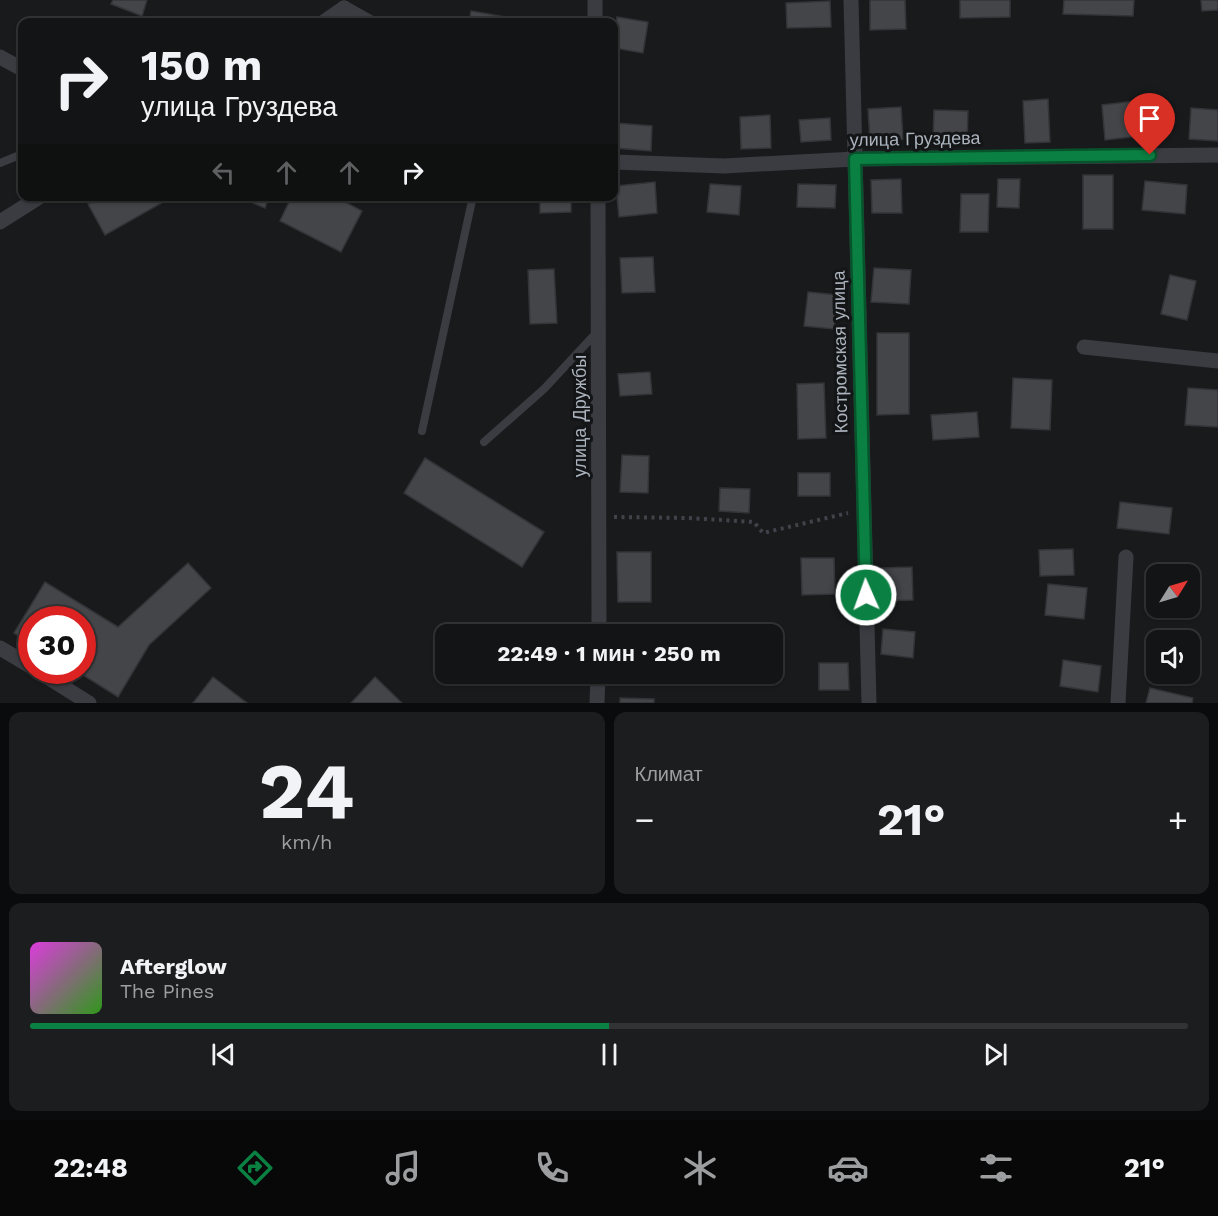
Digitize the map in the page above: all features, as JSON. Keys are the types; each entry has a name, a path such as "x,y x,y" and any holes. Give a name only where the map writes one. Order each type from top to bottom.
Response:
{"street":[{"path":"595,0 595,18"},
{"name":"Костромская улица","path":"851,0 869,703"},
{"path":"329,18 345,4 364,18"},
{"path":"0,57 18,67"},
{"name":"улица Груздева","path":"618,162 724,166 855,159 1218,155"},
{"path":"0,222 33,201"},
{"name":"улица Дружбы","path":"598,201 601,517 599,624"},
{"path":"1084,347 1218,360"},
{"path":"1118,703 1126,557"},
{"path":"0,648 18,659"},
{"path":"58,684 89,703"},
{"path":"597,703 598,684"}],"lane":[{"path":"0,163 18,155"},
{"path":"422,431 472,201"},
{"path":"484,442 544,389 599,330"}],"path":[{"path":"601,517 688,518 754,522 763,533 863,509"}],"building":[{"path":"113,0 147,0 142,16 111,4"},
{"path":"870,0 905,0 906,29 870,30"},
{"path":"960,0 1010,0 1010,17 960,18"},
{"path":"1064,0 1134,0 1133,16 1063,14"},
{"path":"1201,0 1218,0 1218,10 1202,11"},
{"path":"830,1 831,27 787,28 786,3"},
{"path":"471,11 511,18 470,18"},
{"path":"617,18 648,22 643,53 618,49"},
{"path":"1048,99 1050,142 1025,143 1023,101"},
{"path":"1135,101 1139,136 1105,140 1102,105"},
{"path":"901,107 903,139 870,142 868,109"},
{"path":"1191,108 1218,110 1218,141 1189,139"},
{"path":"934,110 968,111 967,144 933,143"},
{"path":"770,115 771,148 741,149 740,117"},
{"path":"830,118 831,140 801,142 799,120"},
{"path":"618,123 652,126 651,151 618,148"},
{"path":"1083,175 1113,175 1113,229 1083,229"},
{"path":"901,179 902,213 872,213 871,180"},
{"path":"998,179 1020,179 1019,208 997,207"},
{"path":"1145,181 1187,185 1185,214 1142,210"},
{"path":"655,182 657,213 619,217 618,186"},
{"path":"710,184 741,186 739,215 707,212"},
{"path":"798,184 836,185 835,208 797,207"},
{"path":"961,194 989,194 988,232 960,232"},
{"path":"93,201 165,201 105,235 88,204"},
{"path":"248,201 267,201 265,208"},
{"path":"290,201 343,201 362,211 341,252 280,221"},
{"path":"540,201 571,201 571,212 540,213"},
{"path":"653,257 655,292 622,293 620,258"},
{"path":"874,268 911,270 909,304 871,302"},
{"path":"554,269 557,323 530,324 528,270"},
{"path":"1170,275 1196,281 1187,320 1161,314"},
{"path":"808,292 838,295 834,329 804,326"},
{"path":"877,333 909,333 909,414 877,415"},
{"path":"650,372 652,394 620,396 618,374"},
{"path":"1013,378 1052,380 1050,430 1011,428"},
{"path":"824,383 826,438 798,439 797,384"},
{"path":"1188,388 1218,390 1218,427 1185,425"},
{"path":"977,412 979,437 933,440 931,415"},
{"path":"622,455 649,456 648,493 620,492"},
{"path":"425,458 544,532 522,567 404,493"},
{"path":"798,473 830,473 830,496 798,496"},
{"path":"720,488 750,489 749,513 719,511"},
{"path":"1120,502 1172,508 1169,534 1117,528"},
{"path":"1073,549 1074,575 1040,576 1039,550"},
{"path":"617,552 651,552 651,602 618,602"},
{"path":"801,558 834,558 835,594 802,595"},
{"path":"188,563 211,588 149,645 118,697 96,683 96,613 118,627"},
{"path":"912,567 913,600 883,601 881,568"},
{"path":"45,582 84,606 30,606"},
{"path":"1048,584 1087,588 1084,619 1045,615"},
{"path":"883,629 915,632 913,658 881,654"},
{"path":"1063,660 1101,666 1098,692 1060,686"},
{"path":"819,663 848,663 849,690 819,690"},
{"path":"213,677 247,703 193,703"},
{"path":"375,677 402,703 351,703"},
{"path":"1150,688 1193,698 1192,703 1146,703"},
{"path":"620,698 654,699 654,703 620,703"}],"route":[{"path":"866,595 855,159 1150,155"}]}
